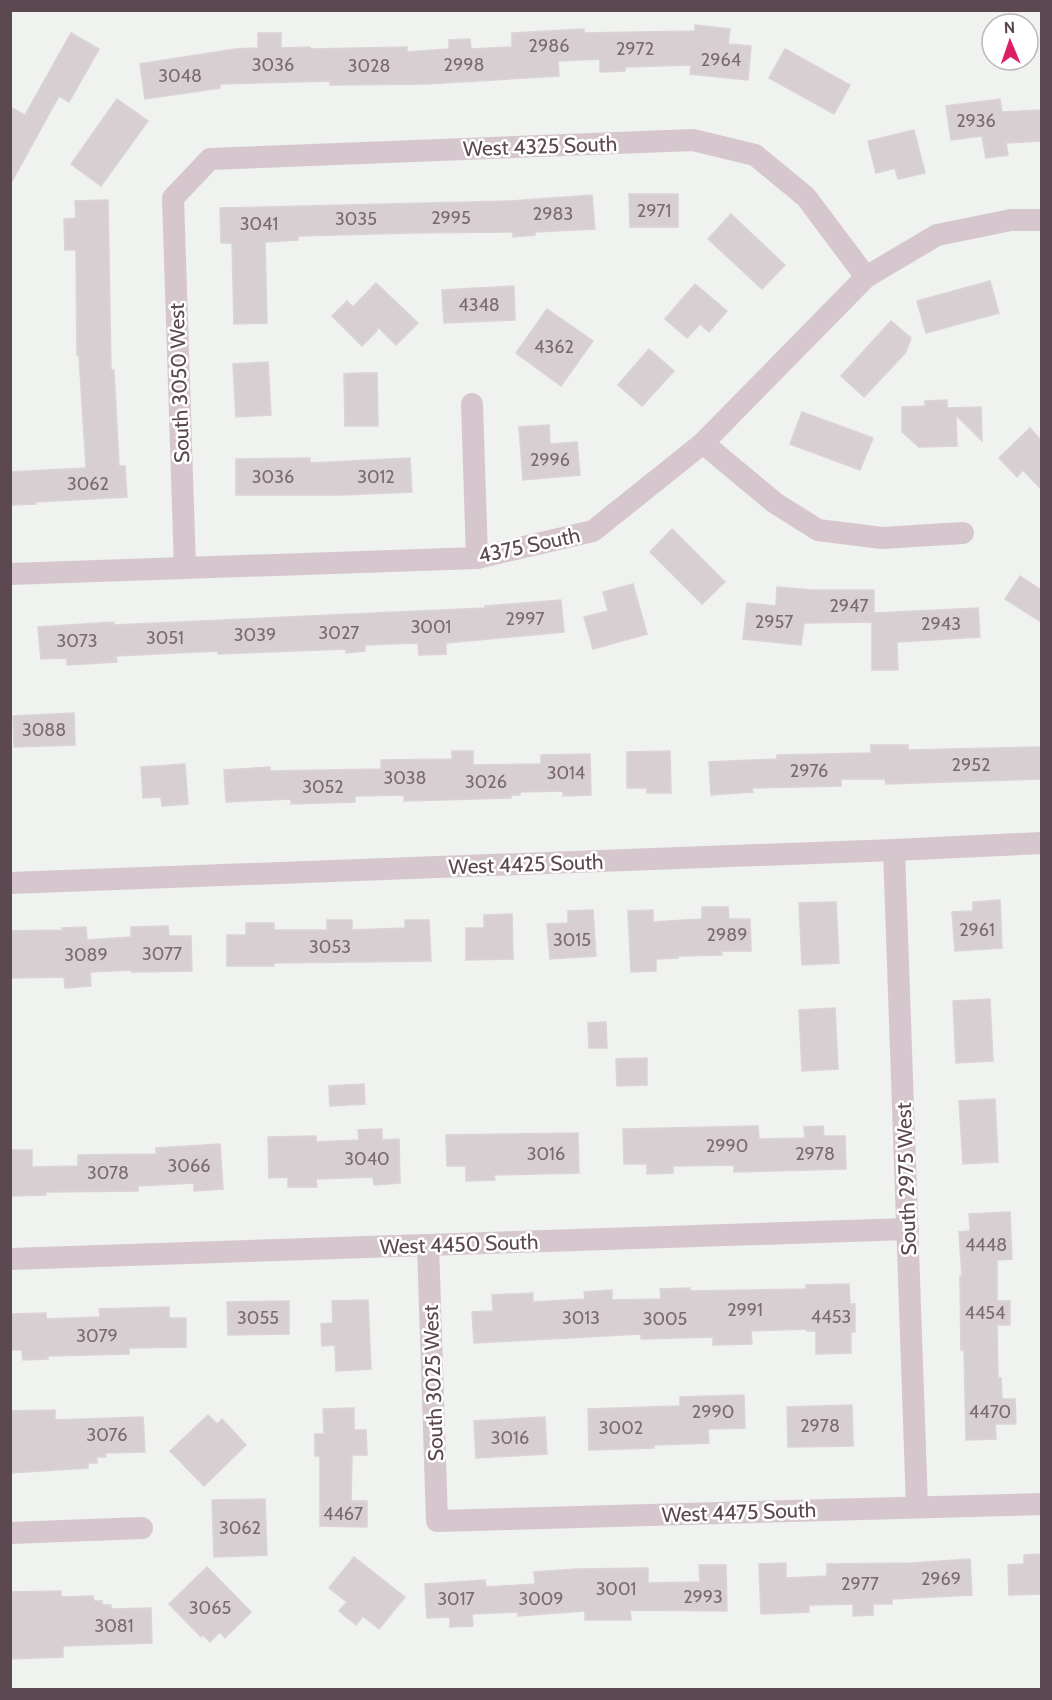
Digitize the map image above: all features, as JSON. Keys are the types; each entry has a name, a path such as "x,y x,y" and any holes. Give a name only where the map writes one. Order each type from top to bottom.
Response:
{"street":[{"name":"West 4325 South","path":"173,198 210,159 693,140 755,155 806,197 866,277"},
{"name":"South 3050 West","path":"173,198 184,568"},
{"name":"4375 South","path":"10,574 477,558 593,531 703,443 866,277 937,235 1011,220 1041,220"},
{"path":"472,404 477,558"},
{"path":"703,443 775,503 818,531 882,538 963,533"},
{"name":"West 4425 South","path":"10,883 1041,843"},
{"name":"South 2975 West","path":"894,850 917,1507"},
{"name":"West 4450 South","path":"10,1259 908,1229"},
{"name":"South 3025 West","path":"428,1245 437,1521"},
{"name":"West 4475 South","path":"437,1521 1041,1504"},
{"path":"10,1533 142,1528"}],"building":[{"path":"695,25 730,29 728,44 751,46 748,80 690,74 691,65 625,67 625,71 600,72 600,59 558,61 559,76 427,84 330,85 330,81 220,84 220,88 145,99 140,64 235,49 258,48 258,33 281,33 281,48 407,47 407,52 449,49 449,40 470,39 471,49 512,47 512,33 584,29 584,33 695,31"},
{"path":"71,33 99,49 69,102 59,96 10,185 10,107 25,115"},
{"path":"785,49 850,85 834,114 769,78"},
{"path":"117,99 148,121 101,186 71,164"},
{"path":"1000,99 1002,112 1041,110 1041,141 1006,143 1008,155 986,158 982,136 951,140 946,106"},
{"path":"914,130 925,173 898,179 895,168 876,173 868,141"},
{"path":"629,194 678,194 678,227 630,227"},
{"path":"592,195 595,229 535,232 535,235 513,237 513,232 412,233 298,236 298,240 265,242 267,323 234,324 232,243 221,243 220,208 511,201"},
{"path":"108,200 111,370 114,370 119,466 125,466 127,497 10,505 10,472 86,468 79,355 77,355 76,250 65,250 64,219 76,218 75,201"},
{"path":"731,214 785,265 762,289 708,239"},
{"path":"990,281 999,313 926,333 917,301"},
{"path":"376,283 418,323 396,345 377,326 377,331 362,346 332,316 347,301 353,307"},
{"path":"695,284 727,311 709,332 700,324 687,338 665,319"},
{"path":"514,286 515,320 444,323 442,290"},
{"path":"547,309 593,341 561,386 516,353"},
{"path":"891,321 911,338 906,352 864,397 841,376"},
{"path":"649,349 674,371 642,406 618,385"},
{"path":"268,362 271,415 236,417 233,364"},
{"path":"377,373 378,426 345,426 344,374"},
{"path":"947,400 947,408 981,407 982,441 956,415 957,446 919,447 902,432 902,407 925,406 925,401"},
{"path":"802,412 873,438 860,470 790,444"},
{"path":"549,425 550,444 577,442 580,475 523,480 519,427"},
{"path":"1030,428 1041,440 1041,489 1023,470 1017,477 999,458"},
{"path":"310,458 310,463 410,458 412,492 236,495 236,459"},
{"path":"672,529 725,582 702,604 650,552"},
{"path":"1020,576 1041,590 1041,622 1005,599"},
{"path":"633,584 647,634 593,649 584,617 608,611 603,592"},
{"path":"777,587 813,590 874,590 874,613 978,608 980,637 897,642 898,670 872,670 872,622 804,623 801,645 743,639 747,603 776,606"},
{"path":"561,600 564,632 446,643 446,654 419,655 418,643 365,645 365,651 346,653 346,649 218,654 218,651 116,656 117,662 67,665 67,658 41,659 38,627 485,608 485,606"},
{"path":"74,713 75,745 14,747 13,716"},
{"path":"871,745 908,745 908,750 1041,747 1041,779 886,784 885,779 841,779 841,786 752,788 753,792 711,795 709,762 777,759 777,755 871,753"},
{"path":"452,751 473,751 473,765 541,764 541,755 590,754 591,795 563,796 563,791 520,792 520,795 511,795 511,798 404,801 404,795 355,796 355,802 291,804 291,799 226,802 224,770 270,767 270,771 381,769 381,760 452,759"},
{"path":"670,751 671,793 647,793 647,788 627,788 627,752"},
{"path":"185,764 188,804 162,806 161,797 143,798 141,767"},
{"path":"1000,900 1002,948 955,951 952,912 973,911 973,902"},
{"path":"836,902 839,963 802,965 799,903"},
{"path":"702,907 728,907 729,919 750,919 751,951 721,951 722,955 656,959 656,971 631,972 628,911 653,910 653,922 702,919"},
{"path":"593,910 596,956 550,959 547,924 568,923 568,911"},
{"path":"512,914 513,959 466,960 466,928 484,928 484,915"},
{"path":"327,920 352,920 352,930 405,928 405,920 429,920 431,961 274,963 274,966 227,966 227,935 246,935 246,923 274,923 274,930 327,930"},
{"path":"168,926 169,936 191,936 192,971 90,972 91,986 65,988 64,977 10,978 10,931 86,927 87,940 131,937 131,927"},
{"path":"990,999 993,1061 956,1063 953,1001"},
{"path":"835,1008 838,1069 802,1071 799,1010"},
{"path":"606,1022 607,1048 589,1048 588,1023"},
{"path":"647,1058 647,1085 617,1086 616,1059"},
{"path":"364,1084 365,1104 330,1106 329,1086"},
{"path":"995,1099 998,1162 963,1164 959,1101"},
{"path":"758,1126 759,1139 805,1138 804,1127 823,1126 824,1136 845,1136 846,1169 734,1172 734,1165 673,1166 673,1173 647,1174 647,1164 624,1164 623,1129"},
{"path":"382,1129 382,1140 399,1139 400,1183 374,1185 373,1177 316,1179 317,1187 288,1187 288,1177 269,1178 268,1137 316,1136 316,1142 359,1140 358,1130"},
{"path":"578,1133 579,1173 494,1175 495,1180 466,1181 466,1166 447,1166 446,1135"},
{"path":"220,1144 223,1189 194,1191 194,1183 138,1186 138,1191 46,1192 46,1195 10,1196 10,1150 32,1150 32,1167 78,1166 78,1155 156,1154 156,1148"},
{"path":"1010,1212 1012,1259 997,1260 997,1301 1010,1301 1010,1325 997,1325 998,1378 1001,1378 1002,1399 1015,1399 1016,1424 995,1424 996,1439 966,1440 964,1350 961,1350 960,1276 962,1276 959,1232 970,1231 969,1214"},
{"path":"849,1284 850,1304 855,1304 855,1332 851,1332 851,1353 816,1354 816,1331 807,1331 807,1329 751,1331 752,1344 713,1345 713,1337 641,1339 641,1334 474,1343 472,1312 493,1311 492,1295 533,1293 533,1302 585,1299 584,1292 612,1290 612,1300 661,1299 660,1289 690,1288 690,1291 806,1289 806,1285"},
{"path":"368,1300 371,1369 336,1371 335,1345 322,1346 321,1324 333,1323 332,1301"},
{"path":"289,1301 289,1334 228,1335 227,1302"},
{"path":"169,1307 169,1318 186,1318 186,1347 129,1348 129,1354 47,1356 48,1359 23,1360 22,1350 10,1350 10,1314 46,1313 46,1319 100,1317 99,1309"},
{"path":"744,1395 745,1428 708,1429 709,1443 589,1450 588,1409 680,1406 680,1397"},
{"path":"852,1405 853,1446 788,1447 787,1407"},
{"path":"354,1408 354,1430 366,1430 367,1455 352,1455 351,1501 367,1501 367,1527 320,1526 320,1456 315,1456 315,1434 324,1434 323,1409"},
{"path":"55,1410 55,1420 143,1417 145,1452 105,1453 106,1457 97,1457 97,1463 88,1463 88,1468 10,1473 10,1411"},
{"path":"208,1415 217,1424 222,1419 246,1445 204,1486 170,1451"},
{"path":"545,1417 547,1454 476,1458 474,1421"},
{"path":"265,1499 267,1555 214,1557 212,1500"},
{"path":"1041,1554 1041,1594 1009,1595 1008,1565 1024,1564 1024,1555"},
{"path":"354,1557 405,1597 379,1629 363,1616 356,1625 339,1611 347,1602 329,1588"},
{"path":"970,1559 972,1595 892,1599 892,1604 873,1604 873,1615 853,1616 853,1604 809,1605 809,1612 761,1614 759,1564 786,1563 786,1578 827,1576 827,1564 911,1563"},
{"path":"699,1565 726,1565 727,1611 630,1610 631,1620 585,1620 585,1611 518,1616 518,1612 472,1614 473,1626 450,1627 450,1617 427,1618 425,1584 485,1580 486,1587 535,1584 534,1572 648,1568 648,1583 700,1582"},
{"path":"207,1567 251,1612 225,1638 220,1632 210,1642 203,1635 201,1637 169,1604"},
{"path":"61,1591 61,1597 93,1596 94,1601 102,1601 102,1605 111,1605 111,1609 151,1608 152,1643 63,1646 63,1657 10,1659 10,1592"}]}
